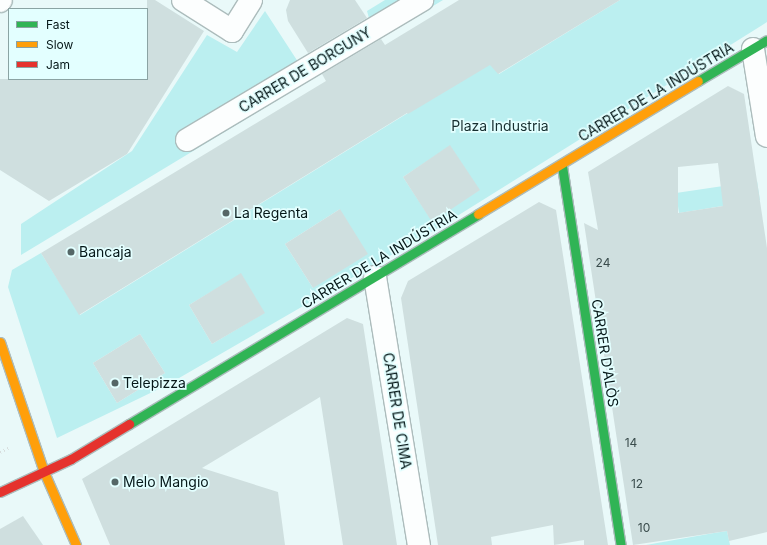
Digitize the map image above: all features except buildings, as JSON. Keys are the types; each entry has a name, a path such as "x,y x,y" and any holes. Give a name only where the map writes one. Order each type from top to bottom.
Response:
{"street":[{"path":"183,0 232,31 251,0"},
{"name":"CARRER DE BORGUNY","path":"187,140 422,0"},
{"path":"760,45 767,136"},
{"name":"CARRER DE LA INDÚSTRIA","path":"0,492 71,459 562,166 760,45"},
{"name":"CARRER D'ALÒS","path":"562,166 621,545"},
{"name":"CARRER DE CIMA","path":"376,277 419,545"},
{"path":"0,342 44,472 76,545"}],"green space":[{"path":"385,0 443,0 21,255 21,224 132,151 207,35 237,52 265,11 302,68 369,18 367,11"},
{"name":"Plaza Industria","path":"620,0 767,0 767,22 438,228 167,385 57,438 8,287 12,270 41,253 80,315 489,63 499,74","holes":["450,146 479,190 432,221 403,177","340,209 313,288 285,244","241,274 264,313 212,344 189,305","140,334 165,373 117,403 93,363"]},
{"path":"757,181 760,200 679,213 676,193"},
{"path":"727,531 730,545 646,545 714,533"}],"traffic: fast":[{"path":"698,81 767,40"},
{"path":"562,166 621,545"},
{"path":"129,424 478,214"}],"traffic: slow":[{"path":"478,214 698,81"},
{"path":"0,342 44,472 76,545"}],"traffic: jam":[{"path":"0,492 71,459 129,424"}],"place":[{"name":"La Regenta","path":"226,213"},
{"name":"Bancaja","path":"71,252"},
{"name":"Telepizza","path":"115,383"},
{"name":"Melo Mangio","path":"115,482"}]}
